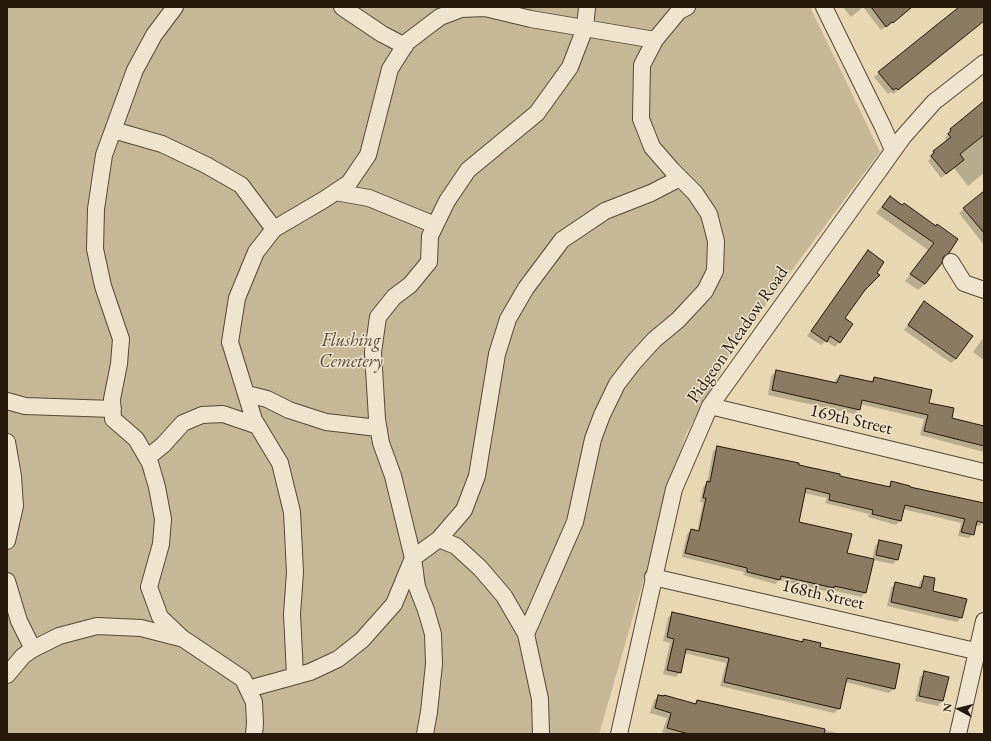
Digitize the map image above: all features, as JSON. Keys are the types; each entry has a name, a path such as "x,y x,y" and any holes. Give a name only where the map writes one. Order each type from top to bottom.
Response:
{"street":[{"path":"175,7 154,35 135,70 104,155 96,209 95,249 104,286 121,340 119,364 112,399 113,418 136,439 150,463 157,486 163,519 161,544 149,587 160,617 182,638 243,679 254,702 254,734"},
{"path":"342,7 382,34 404,46"},
{"path":"295,675 292,614 295,572 292,512 280,463 254,420 230,342 237,298 256,252 274,229 349,183 368,155 390,69 404,46 412,38 440,17 461,9 473,7 496,10 531,19 655,40"},
{"path":"425,734 434,671 433,634 417,587 413,558 393,476 381,443 378,428 374,390 373,352 378,317 394,296 410,285 429,262 430,236 446,201 468,170 537,113 570,67 585,28 587,7"},
{"path":"526,634 575,522 593,439 602,415 617,384 654,340 678,320 705,291 715,271 716,241 709,214 696,193 652,147 641,119 642,65 655,40 679,11 686,7"},
{"path":"824,7 884,127 893,150"},
{"name":"Pidgeon Meadow Road","path":"620,734 653,577 674,489 710,406 830,241 893,150 934,102 984,63"},
{"path":"113,130 162,144 206,165 241,185 274,229"},
{"path":"248,689 310,672 338,659 362,640 394,604 413,558 440,539 464,510 477,476 497,354 508,319 526,288 562,240 605,211 680,178"},
{"path":"336,192 369,198 435,225"},
{"path":"951,262 964,283 984,290"},
{"path":"247,394 267,399 289,410 326,422 378,428"},
{"path":"7,401 25,406 113,409"},
{"name":"169th Street","path":"710,406 984,472"},
{"path":"147,458 163,445 183,422 202,416 223,414 258,426"},
{"path":"7,442 13,476 15,506 7,541"},
{"path":"440,539 456,546 480,568 504,596 526,634 540,698 541,734"},
{"name":"168th Street","path":"653,577 981,652"},
{"path":"7,581 19,621 33,649"},
{"path":"958,734 981,652 984,621"},
{"path":"7,676 23,656 33,649 59,636 97,626 141,628 182,638"}],"green space":[{"name":"Flushing Cemetery","path":"7,7 810,7 880,152 733,349 686,434 599,734 7,734"}],"building":[{"path":"871,7 912,7 886,27"},
{"path":"959,7 984,7 984,21 898,90 896,88 893,90 878,72"},
{"path":"984,101 984,135 960,154 964,160 946,174 931,156 934,153 933,151 951,137 948,134 951,131 950,129"},
{"path":"984,191 984,233 963,208"},
{"path":"890,196 902,205 904,203 936,226 937,224 958,239 949,253 943,257 942,263 925,284 910,274 934,243 882,207"},
{"path":"868,250 884,262 877,273 880,275 865,290 845,318 853,324 840,343 830,336 827,342 811,331"},
{"path":"924,301 973,336 956,359 908,325"},
{"path":"776,370 837,383 840,375 873,382 874,377 932,390 929,403 954,408 952,418 984,426 984,446 924,431 928,415 862,400 860,410 772,390"},
{"path":"717,446 799,463 799,465 840,474 840,476 890,487 891,481 910,487 984,503 984,523 977,521 974,535 961,532 965,519 905,505 901,521 872,514 873,510 829,500 830,494 806,488 799,522 852,534 847,553 874,559 866,593 834,586 834,588 781,576 780,580 747,572 747,568 685,553 691,529 699,531 706,498 703,498 707,481 710,482"},
{"path":"879,540 902,545 898,560 876,555"},
{"path":"924,576 935,578 933,591 967,599 962,618 891,602 895,582 921,588"},
{"path":"672,612 803,642 803,639 821,643 820,647 900,664 895,689 847,678 840,709 724,682 729,658 686,649 681,673 667,670 674,639 667,637"},
{"path":"924,671 949,677 943,701 919,696"},
{"path":"658,695 664,695 696,704 697,700 825,729 824,734 689,734 667,728 671,713 655,708"}]}
